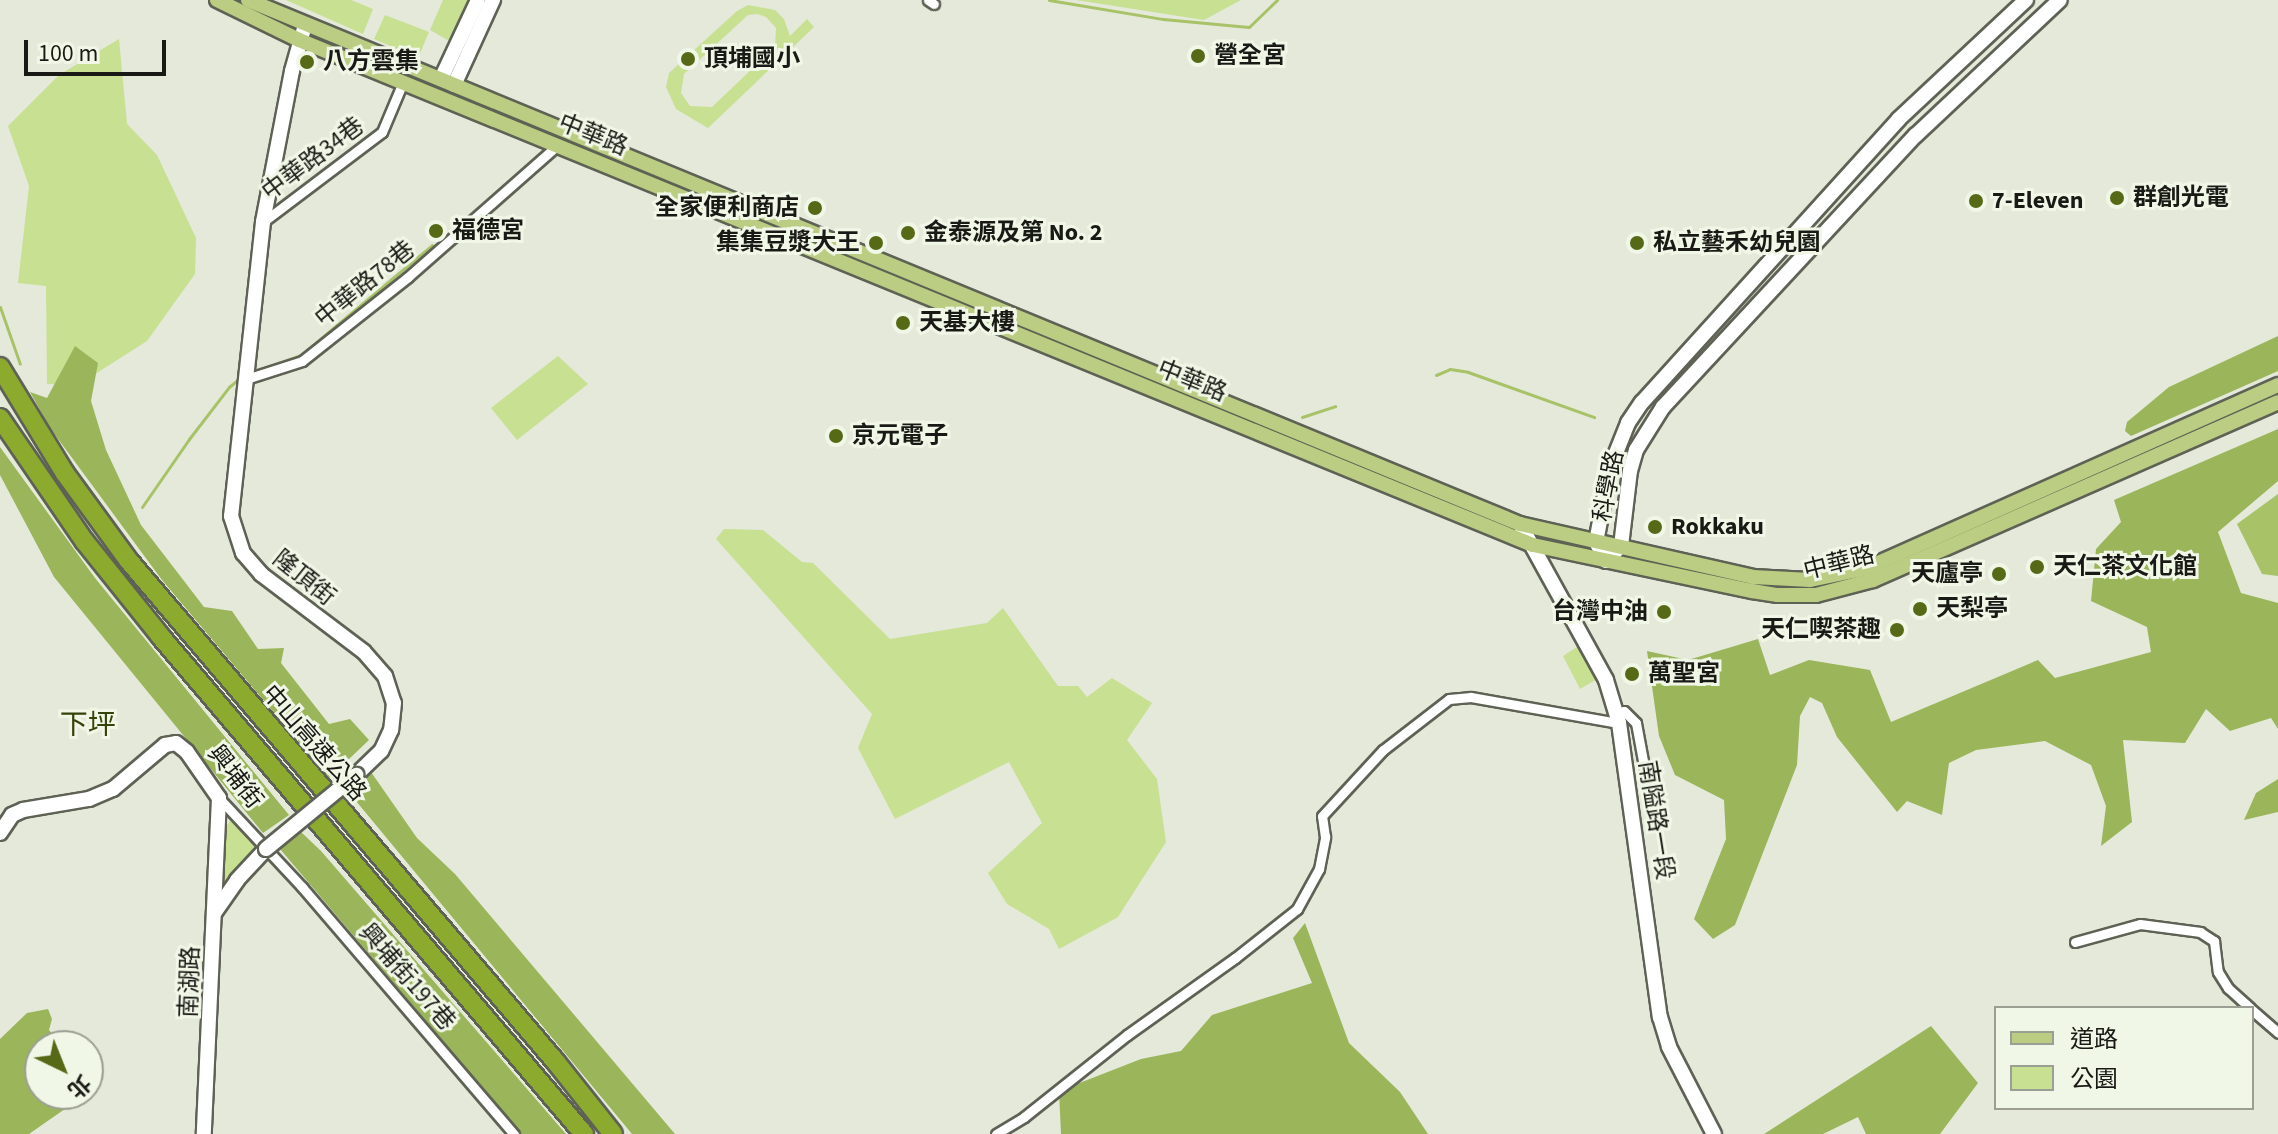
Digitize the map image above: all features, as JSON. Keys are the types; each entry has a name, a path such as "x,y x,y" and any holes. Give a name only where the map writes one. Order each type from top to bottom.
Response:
{"highway":[{"name":"中山高速公路","path":"0,367 64,472 129,561 555,1061 613,1134"},
{"name":"中山高速公路","path":"0,418 85,542 161,637 584,1134"}],"main road":[{"name":"中華路","path":"217,0 299,40 403,82 561,138 1368,469 1520,524 1753,577 1793,581 1836,577 2169,450 2278,402"},
{"name":"中華路","path":"248,0 448,82 561,138"},
{"name":"中華路","path":"1368,469 1533,545 1778,595 1816,595 1873,580 2085,480 2176,431 2278,385"}],"street":[{"path":"448,82 478,0"},
{"path":"448,82 493,0"},
{"name":"科學路","path":"2026,0 1899,119 1642,402 1617,447 1596,542 1606,561 1621,546 1630,471 1636,450 1663,407 1916,135 2060,0"},
{"name":"隆頂街","path":"266,849 371,764 387,742 394,716 391,690 385,676 364,652 271,584 251,564 237,541 231,516 263,222 299,40 305,25"},
{"name":"中華路34巷","path":"263,222 382,132 403,82"},
{"name":"中華路78巷","path":"246,373 302,361 408,277 561,138"},
{"name":"南隘路一段","path":"1520,524 1553,588 1593,652 1618,718 1660,1017 1669,1047 1714,1134"},
{"path":"996,1134 1024,1117 1127,1035 1235,958 1297,909 1319,869 1325,837 1322,816 1383,750 1449,699 1471,697 1618,718 1624,711 1636,723 1653,815"},
{"name":"興埔街","path":"0,833 12,815 23,810 101,795 130,776 157,750 176,743 187,752 219,798 266,849"},
{"path":"215,913 219,798"},
{"name":"南湖路","path":"204,1134 215,913 237,880 266,849"},
{"name":"興埔街197巷","path":"266,849 514,1134"},
{"path":"2075,942 2140,924 2200,932 2214,941 2218,972 2228,988 2248,1006"},
{"path":"2254,1012 2278,1033"}],"green space":[{"path":"286,0 351,0 373,9 363,34"},
{"path":"443,0 472,0 453,43 430,30"},
{"path":"1076,0 1241,0 1204,20"},
{"path":"748,5 775,10 784,19 790,36 807,19 814,27 708,128 676,109 666,87 669,73 737,11","holes":["748,15 766,17 776,28 775,47 712,107 690,106 681,93 684,74"]},
{"path":"385,15 429,32 418,58 374,39"},
{"path":"119,39 127,124 157,155 196,238 195,274 147,341 78,385 47,384 46,286 18,283 29,186 8,126 59,75"},
{"path":"558,356 588,384 517,440 491,408"},
{"path":"724,529 763,530 802,562 813,563 890,639 987,623 1003,608 1058,686 1078,686 1087,697 1112,678 1152,703 1127,740 1157,779 1166,842 1118,917 1059,949 1049,929 1007,904 988,873 1042,823 1009,762 895,819 858,748 872,714 716,539"},
{"path":"1580,645 1599,678 1580,689 1563,656"},
{"path":"231,820 258,846 228,881 223,882 220,879 227,825"}],"shaded area":[{"path":"2278,336 2278,371 2131,436 2125,431 2127,422 2169,387"},
{"path":"75,346 98,363 91,401 106,450 141,525 204,607 232,611 258,649 284,648 281,663 329,724 350,719 369,740 329,778 162,580 50,428 30,392 47,398"},
{"path":"2278,429 2278,481 2218,532 2241,593 2278,603 2278,729 2271,718 2230,731 2206,709 2185,743 2123,740 2132,822 2101,846 2106,806 2091,765 2045,741 1976,750 1949,763 1942,815 1907,801 1897,812 1837,737 1822,703 1810,697 1800,716 1797,765 1735,925 1713,939 1694,919 1726,839 1724,800 1675,775 1659,736 1647,651 1688,660 1758,639 1770,675 1809,660 1870,670 1891,722 2038,660 2055,678 2151,652 2147,627 2091,601 2096,549 2121,522 2114,500"},
{"path":"0,447 95,578 289,815 263,833 54,577 0,475"},
{"path":"2278,494 2278,576 2262,574 2237,524"},
{"path":"371,772 417,838 455,874 675,1134 632,1134 346,789"},
{"path":"2278,779 2278,812 2244,820 2256,793"},
{"path":"300,831 321,851 566,1134 522,1134 280,849"},
{"path":"1305,923 1349,1043 1400,1092 1428,1134 1061,1134 1059,1091 1141,1059 1181,1051 1212,1015 1312,983 1293,938"},
{"path":"48,1009 52,1019 49,1030 24,1030 24,1110 63,1110 29,1134 0,1134 0,1039 27,1013"},
{"path":"1931,1026 1978,1083 1940,1134 1866,1134 1858,1117 1823,1134 1764,1134"}],"waterway":[{"path":"1049,0 1163,19 1249,27 1277,0"},
{"path":"252,372 301,355 432,245"},
{"path":"0,307 20,364"},
{"path":"1436,375 1450,369 1468,372 1594,417"},
{"path":"142,507 189,439 229,387 241,377"},
{"path":"1302,417 1335,406"}],"place":[{"name":"營全宮","path":"1198,56"},
{"name":"頂埔國小","path":"688,59"},
{"name":"八方雲集","path":"307,62"},
{"name":"群創光電","path":"2117,198"},
{"name":"7-Eleven","path":"1976,201"},
{"name":"全家便利商店","path":"815,208"},
{"name":"福德宮","path":"436,231"},
{"name":"金泰源及第 No. 2","path":"908,233"},
{"name":"集集豆漿大王","path":"876,243"},
{"name":"私立藝禾幼兒園","path":"1637,243"},
{"name":"天基大樓","path":"903,323"},
{"name":"京元電子","path":"836,436"},
{"name":"Rokkaku","path":"1655,527"},
{"name":"天仁茶文化館","path":"2037,567"},
{"name":"天廬亭","path":"1999,574"},
{"name":"天梨亭","path":"1920,609"},
{"name":"台灣中油","path":"1664,612"},
{"name":"天仁喫茶趣","path":"1897,630"},
{"name":"萬聖宮","path":"1632,674"}],"district":[{"name":"下坪","path":"88,725"}]}
